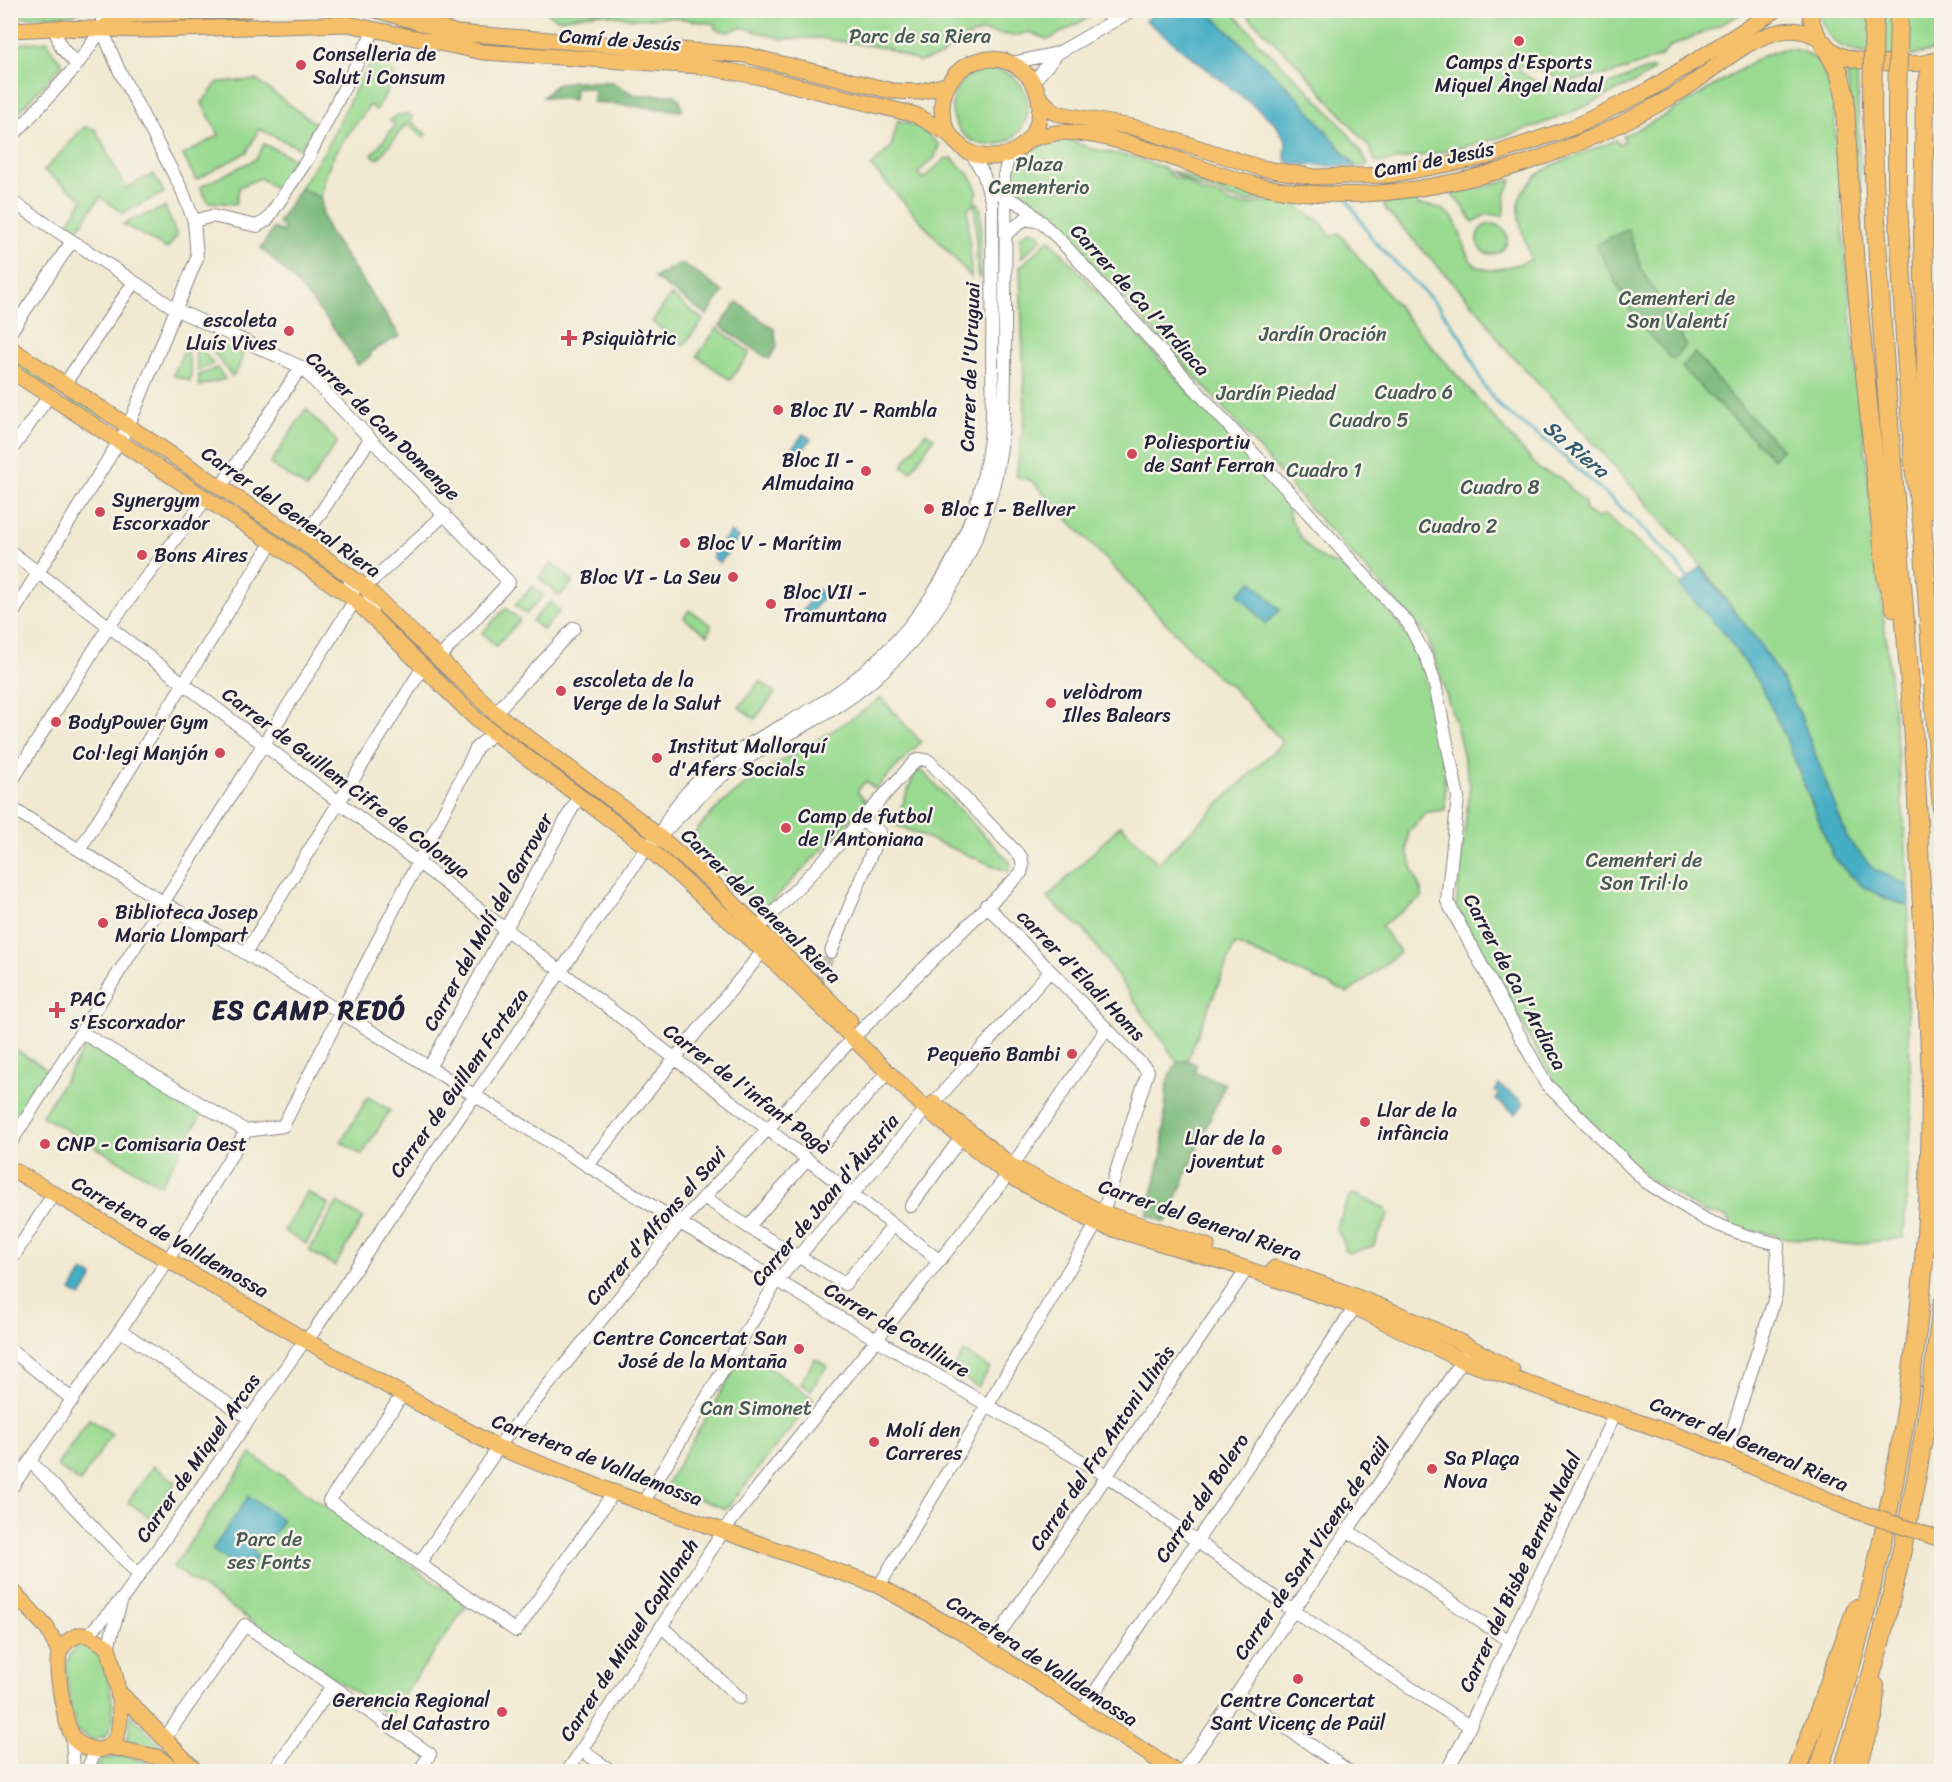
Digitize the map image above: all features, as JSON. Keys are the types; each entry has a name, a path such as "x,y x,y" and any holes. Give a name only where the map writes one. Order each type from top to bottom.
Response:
{"highway":[{"path":"1818,1772 1846,1684 1879,1555 1910,1386 1926,1235 1931,1101 1907,653 1882,357 1872,104 1874,10"},
{"path":"1899,10 1898,209 1914,467 1922,522 1941,811"},
{"path":"1823,42 1838,67 1845,90 1849,185 1861,346 1886,576 1907,653"},
{"path":"1922,522 1930,506 1923,229 1924,120 1928,79 1933,66 1941,57"},
{"path":"1924,120 1933,92 1941,82"},
{"path":"1842,1772 1877,1654 1917,1477 1941,1304"},
{"path":"1797,1772 1838,1654 1879,1555"},
{"path":"1856,1772 1874,1718 1877,1654"}],"main road":[{"path":"102,29 120,13 246,10"},
{"name":"Camí de Jesús","path":"376,10 457,33 745,54 892,92 919,92 946,85"},
{"name":"Camí de Jesús","path":"1039,97 1055,113 1137,128 1238,162 1295,175 1370,177 1461,163 1529,144 1574,127 1659,85 1732,36 1776,10"},
{"path":"1809,10 1812,24 1823,42"},
{"path":"374,30 381,22 423,22"},
{"name":"Camí de Jesús","path":"10,30 54,28 147,30 348,24 483,52 700,66 756,76 915,115 949,134"},
{"name":"Camí de Jesús","path":"1028,140 1062,132 1114,141 1161,153 1251,183 1320,194 1374,194 1453,182 1521,164 1588,140 1683,89 1752,43 1776,32 1799,31 1823,42 1843,57 1859,62 1923,63 1941,57"},
{"path":"1683,89 1775,42 1795,40 1809,45 1824,59 1836,81 1843,160 1849,185"},
{"path":"990,59 1012,63 1033,82 1039,97 1038,122 1028,140 1009,154 995,157 971,153 958,145 949,134 941,105 946,85 955,73 974,61 990,59"},
{"name":"Carrer del General Riera","path":"10,348 302,541 365,587 440,657 495,713 659,837 710,880 759,928 888,1072 1010,1171"},
{"name":"Carrer del General Riera","path":"10,370 272,542 355,600 493,734 647,847 857,1035 930,1106 960,1139 1010,1171 1100,1219 1355,1307 1463,1360 1725,1454 1847,1508 1941,1539"},
{"name":"Carretera de Valldemossa","path":"10,1168 304,1340 499,1448 643,1503 879,1586 989,1649 1176,1772"},
{"name":"Carrer del General Riera","path":"1100,1219 1359,1296 1415,1319 1472,1347 1540,1386"},
{"path":"10,1588 47,1628 59,1652 58,1668 72,1736 77,1742 157,1757 177,1772"},
{"path":"59,1652 73,1638 88,1635 108,1647 118,1691 120,1725 118,1736 103,1748"},
{"path":"118,1691 197,1772"}],"street":[{"path":"10,618 128,427 197,258 194,221 182,190 118,68 102,29 102,10"},
{"path":"1012,63 1058,52 1127,14"},
{"path":"54,28 61,47 77,65"},
{"path":"10,139 77,65 102,29"},
{"path":"194,221 212,216 257,226 267,220 308,160 374,30"},
{"path":"1033,82 1058,52"},
{"name":"Carrer de l'Uruguai","path":"659,837 668,817 684,796 734,752 828,699 883,656 924,607 953,560 977,500 990,439 992,203 989,188 971,153"},
{"name":"Carrer de l'Uruguai","path":"659,837 705,792 743,760 830,712 873,680 929,621 963,566 990,501 1003,426 1006,197 1004,176 1009,154"},
{"name":"Carrer de Ca l'Ardiaca","path":"989,188 1025,207 1042,222 1408,623 1418,638 1435,684 1458,797 1447,901 1546,1084 1646,1182 1706,1220 1744,1235 1778,1244 1776,1294 1725,1454"},
{"name":"Carrer de Can Domenge","path":"10,200 177,310 301,367 509,582 440,657"},
{"name":"Carrer de Ca l'Ardiaca","path":"1005,235 1025,219 1042,222"},
{"path":"10,333 72,241"},
{"path":"64,385 134,282"},
{"path":"220,488 301,367"},
{"path":"10,452 49,396"},
{"path":"302,541 370,439"},
{"path":"10,784 109,626 205,500"},
{"path":"372,617 371,599 365,587 445,514"},
{"path":"80,849 272,542"},
{"name":"Carrer de Guillem Cifre de Colonya","path":"10,550 560,971"},
{"path":"10,1144 355,600 348,574"},
{"path":"495,713 574,628"},
{"path":"246,952 423,667"},
{"path":"81,1032 246,1131 283,1126 340,1010 477,747 493,734"},
{"name":"Carrer d'Alfons el Savi","path":"419,1564 499,1448 680,1223 857,1035 986,905 1021,873 1023,865 1021,857 929,761 921,759 915,761 759,928"},
{"name":"Carrer del Molí del Garrover","path":"430,1066 507,931 579,796"},
{"name":"Carrer de Cotlliure","path":"10,807 476,1094 680,1223 987,1407 1107,1476 1292,1610 1470,1726"},
{"path":"831,952 880,832 861,821"},
{"name":"Carrer de Guillem Forteza","path":"304,1340 314,1331 647,847 659,837"},
{"name":"carrer d'Eladi Homs","path":"986,905 1148,1071 1100,1219"},
{"path":"587,1166 763,951"},
{"name":"Carrer de l'infant Pagà","path":"560,971 939,1260"},
{"name":"Carrer de Joan d'Àustria","path":"643,1503 777,1281 1050,971"},
{"name":"Carrer de Miquel Capllonch","path":"567,1772 724,1530 1010,1171 1106,1029"},
{"path":"827,1140 888,1072"},
{"path":"10,1490 168,1260 246,1131"},
{"path":"911,1206 960,1139"},
{"path":"748,1227 807,1160"},
{"path":"10,1262 54,1193"},
{"path":"704,1197 748,1227 845,1284 893,1226"},
{"path":"879,1586 1100,1219"},
{"name":"Carrer del Fra Antoni Llinàs","path":"989,1649 1247,1269"},
{"name":"Carrer del Bolero","path":"1082,1711 1355,1307"},
{"path":"120,1330 249,1418"},
{"name":"Carrer de Miquel Arcas","path":"88,1635 123,1598 304,1340"},
{"name":"Carrer de Sant Vicenç de Paül","path":"1182,1772 1238,1694 1292,1610 1472,1347"},
{"path":"10,1349 73,1400"},
{"path":"403,1394 329,1501 516,1631 614,1492"},
{"name":"Carrer del Bisbe Bernat Nadal","path":"1453,1772 1470,1726 1615,1413"},
{"path":"31,1462 139,1575"},
{"path":"1347,1530 1509,1641"},
{"name":"Carrer de Miquel Arcas","path":"108,1647 123,1598"},
{"path":"165,1738 245,1625 430,1754 418,1772"},
{"path":"662,1627 740,1698"},
{"path":"273,1772 332,1686"},
{"path":"1238,1694 1350,1772"},
{"path":"72,1736 74,1772"},
{"path":"86,1772 103,1748"},
{"name":"Carrer del Bisbe Bernat Nadal","path":"1446,1772 1460,1749"},
{"path":"581,1750 613,1772"}],"green space":[{"path":"10,11 82,11 71,15 11,18"},
{"name":"Parc de sa Riera","path":"544,11 1100,11 1048,40 1029,32 1014,36 983,31 957,41 941,56 919,62 886,48 819,38 782,39 741,27 728,32 715,29 715,24 670,17 634,19 600,13 558,19"},
{"path":"1207,11 1231,11 1254,35 1256,41 1334,117 1349,135 1368,165 1356,167 1298,97"},
{"path":"1243,11 1747,11 1671,46 1660,57 1615,73 1566,82 1531,65 1515,67 1538,82 1565,89 1608,85 1643,70 1654,69 1640,80 1586,106 1528,129 1468,146 1376,163 1370,148 1300,67"},
{"path":"1818,11 1941,11 1941,47 1920,54 1906,55 1876,55 1849,49 1832,38"},
{"path":"48,41 53,53 63,64 11,120 11,48 17,44"},
{"name":"Cementeri de Son Valentí","path":"1782,49 1806,53 1814,58 1825,73 1834,106 1850,301 1892,691 1909,886 1874,869 1848,840 1800,714 1781,678 1759,643 1694,557 1589,438 1503,346 1480,312 1386,210 1384,203 1417,200 1418,205 1437,207 1449,214 1457,224 1469,258 1477,266 1495,270 1531,260 1519,220 1519,201 1523,191 1537,175 1553,165 1616,140 1618,144 1625,141 1623,136 1666,115 1761,57"},
{"path":"376,56 385,57 395,74 382,101 376,110 370,105 338,148 327,170 321,198 300,188 327,147 358,83"},
{"path":"990,69 1005,72 1017,80 1025,92 1028,107 1025,122 1017,134 1005,142 990,145 975,142 963,134 955,122 952,107 955,92 963,80 975,72"},
{"path":"1847,69 1857,70 1863,294"},
{"path":"256,80 316,124 301,149 259,129 247,152 196,180 183,155 219,135 202,103 218,82"},
{"path":"573,81 612,82 635,95 675,95 680,100 682,111 593,102 594,89 575,87 574,100 543,97 556,85"},
{"path":"407,114 413,117 410,121 426,134 423,137 406,124 378,159 372,155 395,126 390,120 398,115"},
{"path":"898,120 921,128 939,145 935,157 918,173 923,179 945,159 952,158 972,178 978,193 975,194 975,203 979,203 981,212 980,278 977,275 975,204 968,208 971,277 871,166 891,147"},
{"path":"84,127 95,129 126,188 154,174 164,193 123,213 100,197 77,230 68,223 83,199 44,171"},
{"name":"Cementeri de Son Tril·lo","path":"1062,137 1092,149 1133,157 1164,168 1173,177 1184,180 1202,192 1220,195 1230,203 1248,205 1275,200 1298,204 1301,209 1322,223 1331,237 1339,233 1412,324 1540,470 1561,478 1585,503 1585,510 1597,518 1604,515 1646,550 1708,614 1744,659 1758,681 1789,745 1827,841 1838,862 1865,887 1890,900 1909,906 1906,975 1912,1109 1904,1238 1844,1245 1815,1239 1777,1238 1776,1235 1730,1227 1727,1217 1703,1212 1649,1179 1560,1091 1456,906 1470,784 1457,728 1427,635 1313,512 1231,416 1095,268 1055,222 1048,205 1040,206 1013,188 1013,168 1016,161 1027,151"},
{"path":"264,144 295,159 276,189 260,178 239,187 236,204 208,202 200,187 256,159"},
{"path":"1170,171 1268,198 1248,202 1229,198 1221,192 1202,188"},
{"path":"1512,180 1506,193 1503,216 1487,214 1473,222 1451,194"},
{"path":"300,188 321,198 323,216 329,232 400,336 370,352 371,356 358,365 314,303 261,248 274,228 282,232 284,227 278,223"},
{"path":"165,207 177,236 167,249 123,224"},
{"path":"1492,224 1503,228 1507,239 1503,250 1492,254 1481,250 1477,239 1481,228"},
{"path":"1628,229 1642,270 1686,345 1673,360 1636,320 1596,245"},
{"path":"1029,230 1038,233 1042,238 1021,258 1020,237"},
{"path":"1049,239 1280,491 1296,529 1307,546 1323,559 1345,568 1357,578 1398,623 1414,647 1421,663 1441,753 1445,781 1445,810 1427,812 1408,832 1407,852 1423,897 1381,926 1400,952 1348,993 1235,944 1187,1060 1177,1062 1088,934 1047,898 1121,825 1158,863 1283,742 1229,684 1216,676 1032,481 1016,476 1025,415 1020,267"},
{"path":"684,264 723,292 707,315 654,278 677,265"},
{"path":"671,295 703,320 684,345 652,322"},
{"path":"737,302 774,329 777,346 769,359 720,326"},
{"path":"717,328 750,353 730,380 697,356"},
{"path":"214,343 243,354 238,369 232,376 213,351"},
{"path":"186,346 191,370 190,381 173,375"},
{"path":"201,348 213,364 198,371 195,349"},
{"path":"1695,353 1737,403 1782,449 1773,459 1684,370 1682,367"},
{"path":"10,354 102,415 99,421 11,362"},
{"path":"217,368 225,379 199,386 199,375"},
{"path":"306,409 337,442 307,488 270,464"},
{"path":"926,432 934,438 911,471 902,466"},
{"path":"147,452 342,575 346,586"},
{"path":"552,563 573,582 560,596 539,578"},
{"path":"533,586 543,596 526,614 515,605"},
{"path":"550,602 560,611 543,630 532,621"},
{"path":"506,608 520,620 496,646 482,633"},
{"path":"689,610 711,625 708,635 684,618"},
{"path":"388,613 483,709 479,713 383,618"},
{"path":"760,681 775,693 755,719 739,707"},
{"path":"881,698 921,742 875,789 866,781 857,791 867,802 763,911 689,840 709,816 755,778"},
{"path":"921,770 1007,859 1011,864 1008,872 894,824 916,771"},
{"path":"87,1044 202,1113 161,1185 42,1116"},
{"path":"10,1046 47,1069 11,1126 10,1126"},
{"path":"1187,1060 1197,1065 1194,1072 1225,1084 1166,1222 1147,1215 1162,1153 1167,1083 1177,1062"},
{"path":"368,1097 390,1110 362,1155 341,1142"},
{"path":"307,1192 329,1205 306,1244 284,1231"},
{"path":"1354,1194 1385,1208 1389,1215 1373,1246 1349,1253 1344,1250 1344,1243 1336,1229 1349,1197"},
{"path":"337,1203 363,1218 335,1266 309,1251"},
{"name":"Can Simonet","path":"745,1351 814,1399 726,1509 665,1487"},
{"path":"964,1352 990,1368 978,1387 952,1371"},
{"path":"815,1359 827,1366 811,1390 800,1383"},
{"path":"89,1419 112,1434 80,1482 57,1466"},
{"name":"Parc de ses Fonts","path":"251,1454 467,1605 389,1716 173,1567"},
{"path":"153,1466 176,1482 151,1518 128,1502"},
{"path":"78,1644 91,1646 101,1660 109,1682 113,1706 111,1728 105,1737 92,1740 78,1731 70,1706 66,1669 70,1654"},
{"path":"131,1715 169,1754 127,1742"},
{"path":"123,1755 164,1767 169,1772 93,1772 101,1760"}],"water":[{"path":"1159,11 1207,11 1298,97 1356,167 1290,164 1285,158 1286,140 1274,122 1145,20"},
{"path":"803,434 811,439 793,464 785,459"},
{"path":"731,532 738,538 720,563 713,558 713,553"},
{"path":"1700,567 1759,643 1781,678 1800,714 1848,840 1874,869 1909,886 1909,906 1886,899 1862,886 1833,856 1786,738 1758,681 1724,633 1680,586"},
{"path":"1252,581 1280,610 1266,624 1238,594"},
{"path":"818,589 825,594 810,615 803,610"},
{"path":"1499,1085 1524,1103 1516,1114 1495,1099 1499,1094 1495,1091"},
{"path":"83,1271 93,1277 81,1297 71,1291"},
{"path":"249,1496 283,1520 272,1537 264,1534 254,1539 252,1547 257,1557 246,1573 212,1550"}],"waterway":[{"name":"Sa Riera","path":"1348,201 1373,240 1439,307 1461,337 1484,386 1502,409 1549,443 1638,523 1691,582"},
{"name":"Sa Riera","path":"1928,898 1942,899"}],"tunnel":[{"path":"815,985 831,952"}],"place":[{"name":"Camps d'Esports Miquel Àngel Nadal","path":"1519,41"},
{"name":"Conselleria de Salut i Consum","path":"301,65"},
{"name":"escoleta Lluís Vives","path":"289,331"},
{"name":"Psiquiàtric","path":"569,338"},
{"name":"Bloc IV - Rambla","path":"778,410"},
{"name":"Poliesportiu de Sant Ferran","path":"1132,454"},
{"name":"Bloc II - Almudaina","path":"866,471"},
{"name":"Bloc I - Bellver","path":"929,509"},
{"name":"Synergym Escorxador","path":"100,512"},
{"name":"Bloc V - Marítim","path":"685,543"},
{"name":"Bons Aires","path":"142,555"},
{"name":"Bloc VI - La Seu","path":"733,577"},
{"name":"Bloc VII - Tramuntana","path":"771,604"},
{"name":"escoleta de la Verge de la Salut","path":"561,691"},
{"name":"velòdrom Illes Balears","path":"1051,703"},
{"name":"BodyPower Gym","path":"56,722"},
{"name":"Col·legi Manjón","path":"220,753"},
{"name":"Institut Mallorquí d'Afers Socials","path":"657,758"},
{"name":"Camp de futbol de l’Antoniana","path":"786,828"},
{"name":"Biblioteca Josep Maria Llompart","path":"103,923"},
{"name":"PAC s'Escorxador","path":"57,1010"},
{"name":"Pequeño Bambi","path":"1072,1054"},
{"name":"Llar de la infància","path":"1365,1122"},
{"name":"CNP - Comisaria Oest","path":"45,1144"},
{"name":"Llar de la joventut","path":"1277,1150"},
{"name":"Centre Concertat San José de la Montaña","path":"799,1349"},
{"name":"Molí den Carreres","path":"874,1442"},
{"name":"Sa Plaça Nova","path":"1432,1469"},
{"name":"Centre Concertat Sant Vicenç de Paül","path":"1298,1679"},
{"name":"Gerencia Regional del Catastro","path":"502,1712"}],"district":[{"name":"ES CAMP REDÓ","path":"309,1010"}],"park label":[{"name":"Plaza Cementerio","path":"1039,176"},
{"name":"Jardín Oración","path":"1323,334"},
{"name":"Cuadro 6","path":"1414,392"},
{"name":"Jardín Piedad","path":"1276,393"},
{"name":"Cuadro 5","path":"1369,420"},
{"name":"Cuadro 1","path":"1324,470"},
{"name":"Cuadro 8","path":"1500,487"},
{"name":"Cuadro 2","path":"1458,526"}]}
